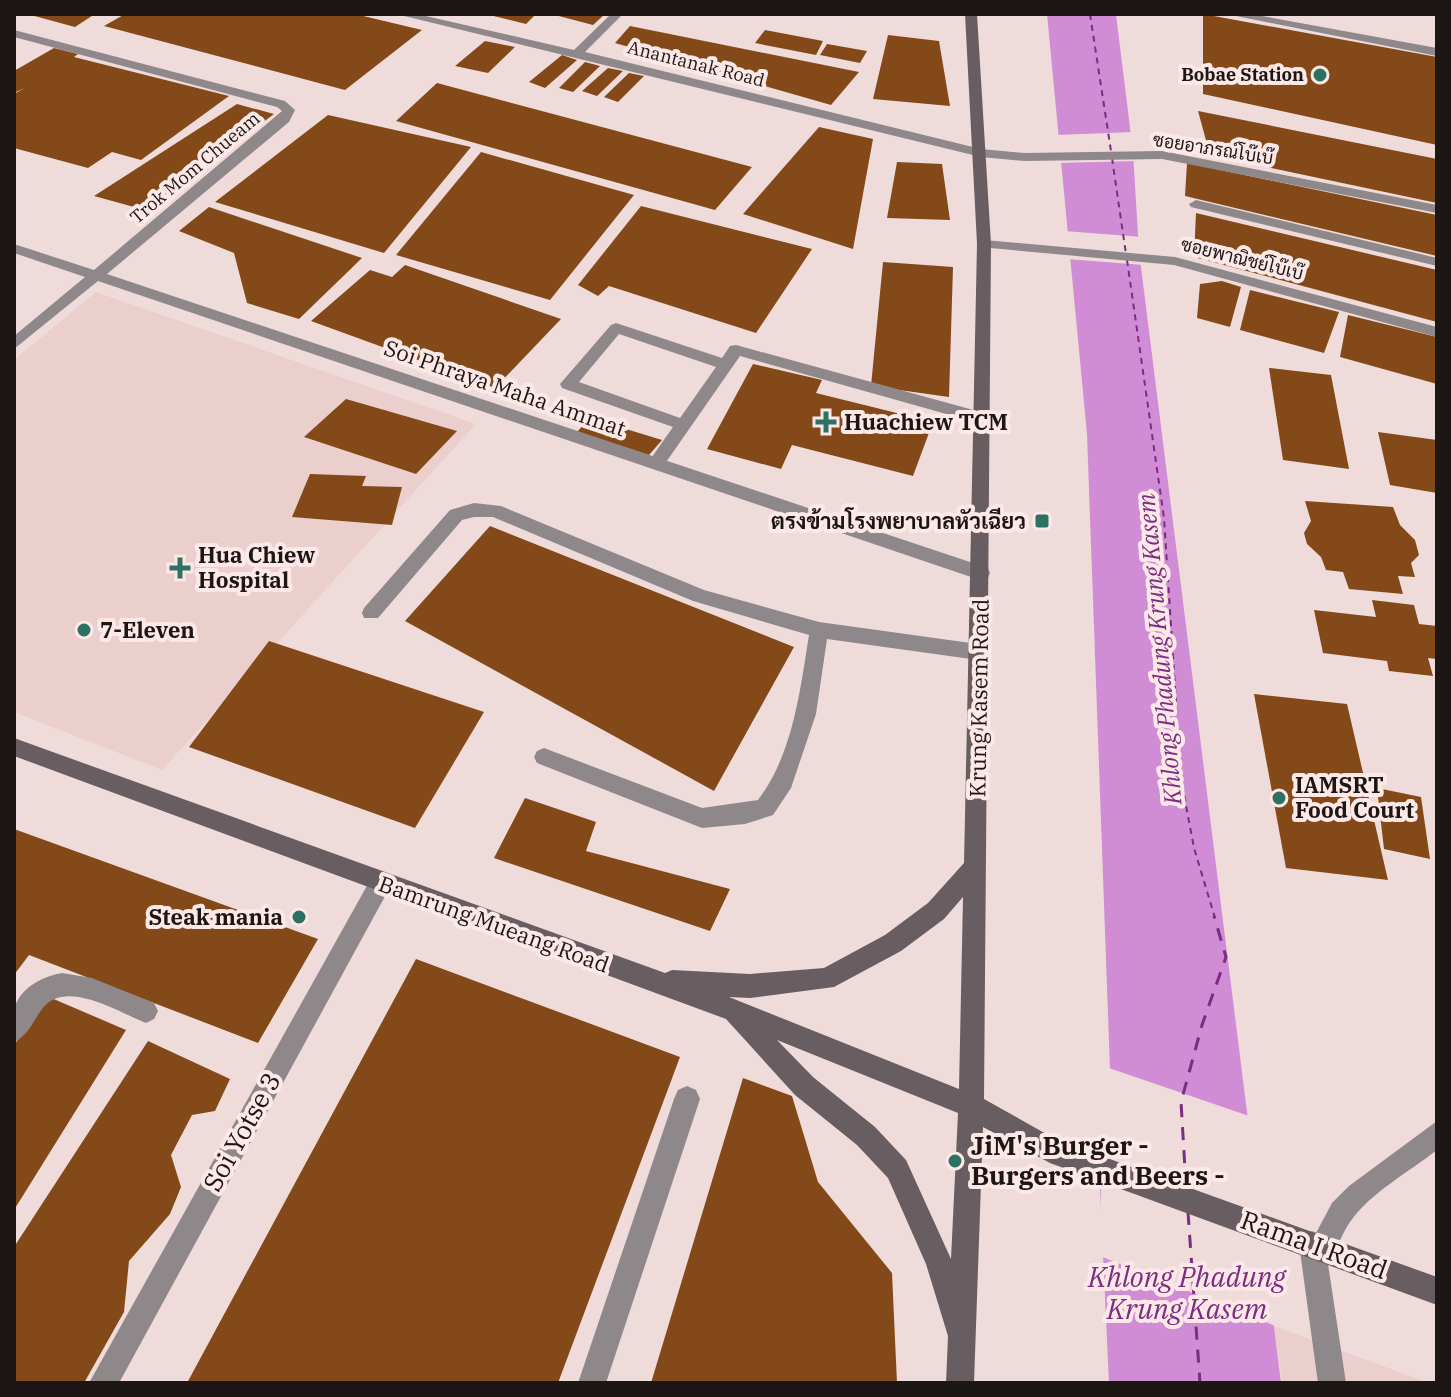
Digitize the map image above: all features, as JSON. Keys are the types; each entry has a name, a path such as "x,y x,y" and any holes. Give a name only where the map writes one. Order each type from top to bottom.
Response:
{"main road":[{"name":"Krung Kasem Road","path":"960,1383 971,1106 984,244 971,14"},
{"name":"Bamrung Mueang Road","path":"14,747 730,1009 971,1106"},
{"path":"649,980 750,986 826,979 893,943 926,919 975,866"},
{"path":"730,1009 804,1086 866,1136 897,1169 939,1262 962,1344"},
{"name":"Rama I Road","path":"971,1106 1050,1150 1437,1291"}],"street":[{"name":"Anantanak Road","path":"402,14 981,153"},
{"path":"577,54 617,14"},
{"path":"1232,14 1437,52"},
{"name":"Trok Mom Chueam","path":"14,33 281,104 289,110 284,119 14,344"},
{"name":"ซอยอาภรณ์โบ๊เบ๊","path":"981,153 1024,157 1162,155 1437,209"},
{"path":"1196,204 1437,262"},
{"name":"ซอยพาณิชย์โบ๊เบ๊","path":"984,244 1175,261 1437,332"},
{"name":"Soi Phraya Maha Ammat","path":"14,248 981,573"},
{"path":"684,425 568,384 616,328 726,365"},
{"path":"656,464 736,350 982,418"},
{"path":"371,613 456,515 474,510 495,511 700,596 819,630 978,652"},
{"path":"544,757 702,818 745,814 765,808 780,788 806,714 809,675 819,630"},
{"name":"Soi Yotse 3","path":"103,1383 381,882"},
{"path":"14,1030 41,992 54,984 71,983 146,1011"},
{"path":"592,1383 687,1099"},
{"path":"1331,1376 1317,1246 1341,1212 1379,1176 1437,1134"}],"shaded area":[{"name":"Hua Chiew Hospital","path":"96,292 476,424 162,770 14,712 14,360"},
{"path":"1274,1326 1315,1341 1429,1383 1282,1383"}],"water":[{"name":"Khlong Phadung Krung Kasem","path":"1047,14 1116,14 1133,152 1139,251 1281,1383 1109,1383 1099,1168 1110,1070 1087,434"}],"pier":[{"path":"1134,132 1137,161 1057,163 1055,135"},
{"path":"1064,231 1142,237 1144,265 1067,259"},
{"path":"1106,1067 1252,1117 1278,1327 1100,1256 1102,1103"}],"building":[{"path":"27,14 95,14 75,27"},
{"path":"125,14 355,14 422,30 345,90 104,26"},
{"path":"485,14 536,14 526,24"},
{"path":"551,14 605,14 593,25"},
{"name":"Bobae Station","path":"1203,14 1437,57 1437,145 1203,94"},
{"path":"630,26 859,72 831,105 615,43"},
{"path":"765,30 823,41 816,55 755,43"},
{"path":"888,35 939,41 950,106 873,99"},
{"path":"485,41 515,47 488,73 455,66"},
{"path":"827,44 867,51 860,63 820,55"},
{"path":"54,48 78,54 74,57 229,96 141,160 112,152 88,168 14,148 14,94 25,88 14,93 14,71"},
{"path":"562,55 577,60 545,88 529,82"},
{"path":"585,62 600,66 573,92 559,88"},
{"path":"608,68 623,71 597,96 582,91"},
{"path":"629,73 644,76 618,102 604,97"},
{"path":"437,83 752,167 715,210 396,121"},
{"path":"237,104 274,114 145,210 94,196"},
{"path":"1198,111 1437,159 1437,203 1210,155"},
{"path":"328,115 471,147 384,253 215,202"},
{"path":"819,127 873,139 853,249 743,214"},
{"path":"481,152 634,195 550,300 396,255"},
{"path":"897,162 942,164 950,220 887,218"},
{"path":"1187,163 1437,215 1437,256 1185,196"},
{"path":"641,206 812,249 756,333 609,286 598,296 578,285"},
{"path":"209,207 362,258 299,319 247,303 234,253 179,231"},
{"path":"1196,213 1437,270 1437,322 1194,257"},
{"path":"883,262 953,267 949,397 871,386"},
{"path":"405,265 561,319 495,388 311,321 370,270 392,277"},
{"path":"1222,281 1241,287 1230,327 1197,318 1200,284"},
{"path":"1250,290 1339,312 1324,353 1240,330"},
{"path":"1348,315 1437,337 1437,384 1340,357"},
{"path":"753,364 822,380 816,393 933,422 913,476 792,445 781,469 707,449"},
{"path":"1269,368 1331,375 1349,469 1283,460"},
{"path":"346,399 457,431 416,474 304,437"},
{"path":"590,418 662,440 649,455 577,432"},
{"path":"1378,432 1437,440 1437,493 1390,485"},
{"path":"310,474 366,476 362,486 402,487 392,525 292,517"},
{"path":"1305,501 1393,507 1400,525 1415,540 1419,555 1411,563 1415,577 1398,576 1403,594 1349,589 1343,572 1326,570 1321,557 1307,544 1304,533 1311,521"},
{"path":"490,526 794,647 714,791 405,621"},
{"path":"1372,600 1414,605 1419,624 1437,626 1437,659 1428,658 1433,676 1389,671 1387,661 1323,653 1314,610 1376,617"},
{"path":"269,641 484,712 415,828 189,747"},
{"path":"1254,694 1347,704 1388,880 1286,868"},
{"path":"1377,788 1421,797 1430,859 1384,849"},
{"path":"525,798 596,822 586,851 730,889 710,931 494,858"},
{"path":"14,829 318,939 258,1043 29,955 14,975"},
{"path":"416,959 680,1057 558,1383 187,1383"},
{"path":"49,997 126,1030 14,1210 14,1045"},
{"path":"148,1041 230,1079 215,1111 192,1115 171,1155 181,1187 170,1214 129,1261 124,1312 84,1383 14,1383 14,1247"},
{"path":"743,1078 792,1096 818,1182 892,1273 897,1383 651,1383"}],"ferry route":[{"path":"1090,14 1111,151"},
{"path":"1112,158 1126,254"},
{"path":"1127,260 1164,518 1181,779 1194,848 1215,918"},
{"path":"1186,1186 1181,1102 1202,1025 1226,957 1214,916"},
{"path":"1188,1212 1200,1383"}],"place":[{"name":"Bobae Station","path":"1320,75"},
{"name":"Huachiew TCM","path":"826,422"},
{"name":"ตรงข้ามโรงพยาบาลหัวเฉียว","path":"1042,521"},
{"name":"Hua Chiew Hospital","path":"180,568"},
{"name":"7-Eleven","path":"84,630"},
{"name":"IAMSRT Food Court","path":"1279,798"},
{"name":"Steak mania","path":"299,917"},
{"name":"JiM's Burger - Burgers and Beers -","path":"955,1161"}]}
